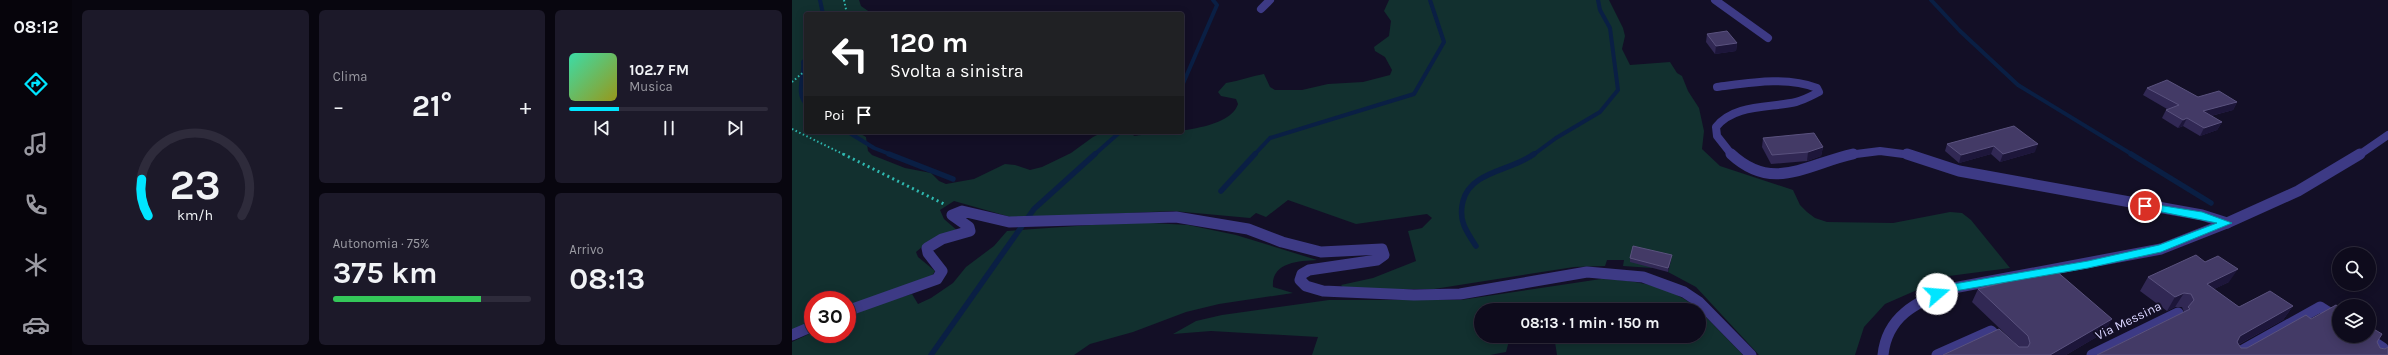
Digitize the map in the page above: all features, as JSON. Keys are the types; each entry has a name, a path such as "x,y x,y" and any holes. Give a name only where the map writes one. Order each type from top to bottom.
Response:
{"street":[{"path":"1261,10 1270,0"},
{"path":"1715,0 1768,38"},
{"path":"1717,87 1763,81 1782,84 1809,84 1817,88 1819,92 1795,103 1737,112 1725,117 1718,124 1716,134 1724,149 1738,160 1758,172 1781,175 1834,158 1889,151 1905,154 1949,169 2202,216 2227,223"},
{"path":"1883,355 1884,344 1897,319 1915,303 1948,289 2088,264 2161,248 2227,223 2298,191 2344,166 2388,135"},
{"path":"856,308 937,279 942,271 928,253 927,248 942,239 970,231 969,227 952,215 955,212 962,211 1009,222 1176,217 1248,229 1282,242 1321,252 1371,248 1382,249 1384,255 1377,260 1308,270 1302,274 1300,280 1306,286 1338,293 1414,295 1460,294 1587,272 1642,277 1684,292 1700,302 1751,355"},
{"path":"2234,355 2320,307 2332,315"},
{"name":"Via Messina","path":"2092,355 2178,312"},
{"path":"792,336 804,330"},
{"path":"1937,355 1991,331 2017,355"},
{"path":"2372,355 2383,348 2376,343"}],"path":[{"path":"844,0 847,12"},
{"path":"792,82 804,72"},
{"path":"792,129 962,211"}],"green space":[{"path":"792,0 859,0 861,6 870,12 804,12 804,134 861,134 866,137 868,151 872,155 905,168 931,173 939,181 946,184 974,179 1005,164 1015,165 1030,170 1042,167 1071,153 1099,134 1132,134 1134,136 1184,134 1184,130 1208,125 1221,120 1232,113 1238,104 1236,99 1221,96 1218,92 1226,83 1264,74 1270,87 1275,90 1302,90 1328,84 1363,82 1390,75 1392,70 1385,57 1375,51 1374,47 1389,36 1391,21 1384,11 1389,0 1609,0 1623,28 1625,36 1622,49 1630,65 1670,62 1677,73 1682,76 1688,91 1699,108 1704,131 1702,149 1720,166 1793,190 1800,205 1807,212 1815,218 1827,222 1893,223 1950,212 1962,213 1971,220 2010,268 1949,276 1885,304 1864,327 1855,355 1759,355 1696,287 1668,272 1671,260 1658,257 1652,268 1623,266 1624,260 1607,260 1605,266 1574,267 1434,289 1345,289 1341,285 1373,278 1416,261 1408,231 1422,228 1432,218 1427,214 1356,224 1288,200 1266,217 1256,213 1250,218 1173,211 1014,218 954,201 940,210 944,219 959,232 929,241 916,252 918,257 935,271 929,280 856,304 856,291 804,291 804,325 792,330"},
{"path":"1134,222 1188,225 1236,235 1317,260 1288,264 1276,272 1273,287 1293,293 1219,304 1186,312 1133,332 1090,344 1074,355 792,355 792,342 804,336 804,343 856,343 856,313 872,306 912,294 918,304 931,298 953,283 966,267 994,246 1007,231"},
{"path":"1601,279 1627,281 1653,286 1677,295 1689,303 1474,303 1474,343 1508,343 1506,352 1490,355 1312,355 1318,337 1211,331 1173,334 1196,321 1222,315 1329,300 1461,300"},
{"path":"1706,317 1743,355 1557,355 1555,343 1706,343"}],"building":[{"path":"1727,31 1737,43 1716,46 1707,34"},
{"path":"2167,80 2198,97 2219,91 2237,102 2203,111 2222,122 2204,128 2187,118 2183,120 2166,110 2179,105 2147,88"},
{"path":"2014,126 2038,144 2003,154 1994,146 1961,155 1947,144"},
{"path":"1814,133 1823,147 1808,152 1772,155 1763,138"},
{"path":"1633,246 1672,255 1668,268 1630,258"},
{"path":"2196,255 2205,262 2218,256 2238,269 2207,284 2239,307 2270,291 2293,306 2240,336 2237,342 2241,348 2247,348 2306,315 2311,319 2332,307 2332,343 2376,343 2376,330 2382,334 2377,342 2380,348 2385,349 2388,347 2388,355 2097,355 2190,309 2188,307 2194,300 2191,294 2184,293 2175,297 2148,277"},
{"path":"2055,270 2112,319 2050,355 1943,355 1999,329 2019,347 2028,347 2030,343 2028,336 1978,289"}],"waterway":[{"path":"820,0 823,12"},
{"path":"1184,81 1217,5 1213,0"},
{"path":"1254,155 1270,138 1414,94 1444,42 1430,0"},
{"path":"1533,155 1556,138 1600,112 1618,90 1610,28 1600,10 1598,0"},
{"path":"1931,0 1960,31 2018,85 2133,155"},
{"path":"804,61 801,89 801,94 804,101"},
{"path":"851,134 874,148 892,155"},
{"path":"1094,155 1118,134"},
{"path":"889,154 953,179"},
{"path":"931,355 1034,209 1095,154"},
{"path":"1221,191 1255,154"},
{"path":"1476,246 1466,230 1462,220 1463,201 1467,191 1474,183 1483,177 1525,160 1534,154"},
{"path":"2131,154 2211,203"}],"route":[{"path":"1937,294 1948,289 2088,264 2161,248 2227,223 2202,216 2145,206"}]}
